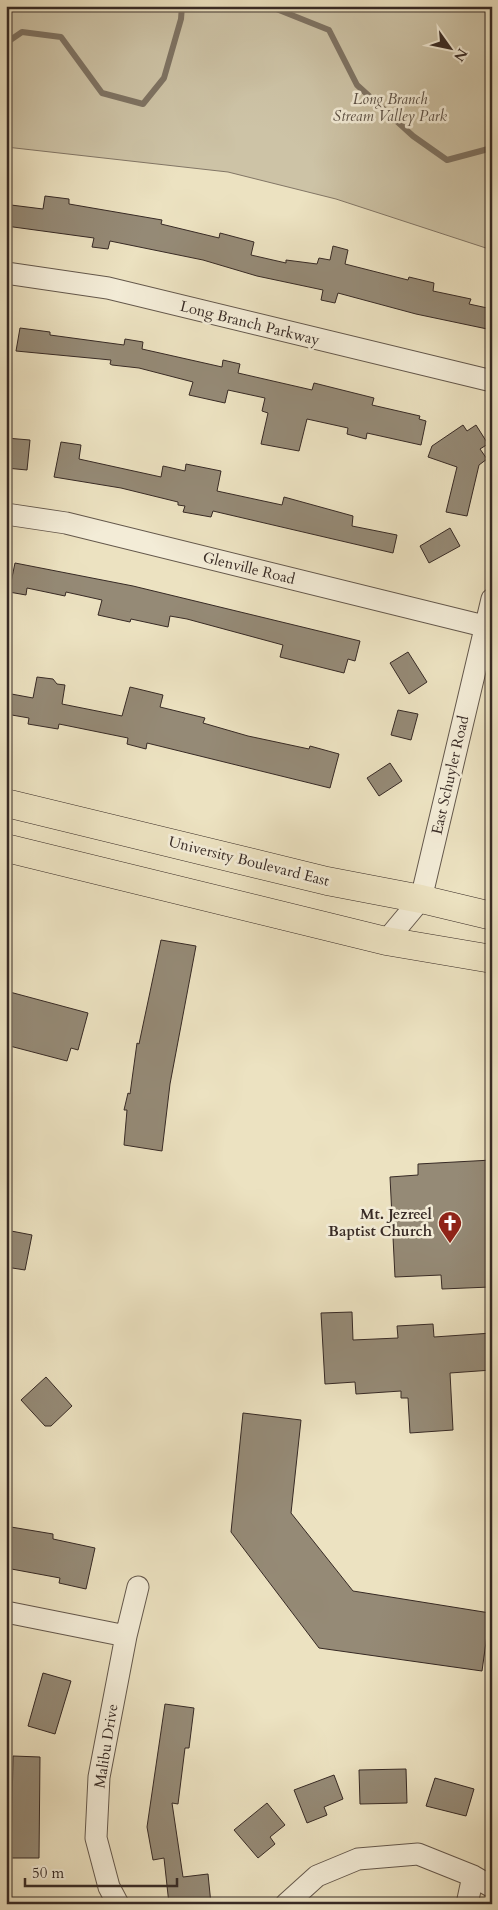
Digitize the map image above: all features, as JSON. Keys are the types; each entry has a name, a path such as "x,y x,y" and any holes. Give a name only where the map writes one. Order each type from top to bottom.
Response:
{"main road":[{"name":"University Boulevard East","path":"6,803 328,881 421,899 492,916"},
{"path":"6,848 386,941 492,959"}],"street":[{"name":"Long Branch Parkway","path":"6,273 108,288 492,381"},
{"name":"Glenville Road","path":"6,514 66,523 488,627"},
{"name":"East Schuyler Road","path":"386,941 421,899 488,627 492,599"},
{"name":"Malibu Drive","path":"118,1904 109,1887 96,1838 99,1777 126,1636 138,1586"},
{"path":"6,1612 126,1636"},
{"path":"286,1904 318,1876 358,1859 418,1854 473,1876 492,1887"},
{"path":"467,1904 473,1876"}],"green space":[{"name":"Long Branch Stream Valley Park","path":"6,6 492,6 492,250 336,199 228,172 6,147"}],"building":[{"path":"45,196 69,199 69,204 162,220 161,224 219,238 220,233 254,242 251,255 286,263 286,260 317,264 319,258 330,260 333,246 348,250 345,264 408,280 409,277 434,283 433,291 471,299 469,304 492,309 492,330 416,314 338,293 335,303 321,300 323,290 257,276 203,260 110,241 108,249 92,247 94,238 6,226 6,208 11,208 11,205 43,209"},
{"path":"20,328 50,332 50,335 124,345 125,339 143,342 142,349 222,367 223,360 240,364 238,373 312,390 314,383 374,398 372,405 420,416 419,419 426,421 421,445 367,433 366,439 347,434 348,428 307,419 299,451 261,444 268,413 262,411 265,398 228,390 225,403 189,395 193,382 139,368 112,365 110,364 111,360 16,351"},
{"path":"463,425 467,431 476,425 488,444 480,449 487,459 479,465 467,516 446,512 457,467 428,457 432,446"},
{"path":"6,438 30,440 27,470 6,468"},
{"path":"61,442 81,445 79,459 161,477 163,466 185,471 186,464 221,471 217,491 282,505 284,497 353,516 352,526 397,535 393,553 213,511 211,517 183,512 185,506 178,505 178,502 121,488 54,477"},
{"path":"450,528 460,546 429,563 420,546"},
{"path":"15,563 133,586 360,641 355,661 348,659 344,673 280,657 283,645 187,619 170,616 168,627 131,619 130,622 98,615 102,600 66,592 65,596 27,588 26,595 9,592"},
{"path":"408,652 427,682 409,694 390,663"},
{"path":"37,677 53,679 57,684 65,685 62,704 122,716 130,687 163,695 160,707 205,718 203,723 248,736 309,749 310,746 339,754 330,788 147,743 146,749 127,744 128,738 59,724 58,729 28,724 29,718 6,714 6,693 33,698"},
{"path":"398,710 418,714 411,740 391,735"},
{"path":"390,763 402,781 379,796 367,778"},
{"path":"161,940 196,946 170,1084 162,1151 124,1145 127,1110 124,1110 128,1093 130,1094 137,1043 139,1044"},
{"path":"6,991 88,1013 78,1050 71,1048 67,1061 6,1045"},
{"path":"492,1160 490,1287 442,1289 441,1275 395,1277 390,1177 418,1175 418,1164"},
{"path":"6,1230 32,1235 25,1270 6,1267"},
{"path":"352,1312 353,1340 398,1338 397,1326 433,1324 434,1337 492,1333 492,1370 450,1373 453,1430 410,1433 408,1398 401,1398 401,1391 356,1394 355,1382 325,1384 321,1313"},
{"path":"46,1377 72,1406 51,1426 45,1426 21,1400"},
{"path":"243,1413 301,1420 291,1513 353,1591 490,1613 482,1671 319,1648 231,1532"},
{"path":"11,1527 53,1534 53,1539 95,1548 86,1589 59,1583 60,1578 6,1568"},
{"path":"43,1673 71,1681 55,1734 28,1726"},
{"path":"165,1704 194,1708 189,1748 185,1748 178,1804 172,1803 183,1877 208,1874 211,1904 169,1904 164,1858 153,1860 147,1827"},
{"path":"13,1756 40,1757 39,1858 11,1858"},
{"path":"406,1769 407,1803 360,1804 359,1770"},
{"path":"334,1775 343,1799 324,1807 327,1815 307,1823 294,1790"},
{"path":"435,1778 474,1789 466,1816 426,1806"},
{"path":"267,1803 285,1825 270,1837 275,1844 258,1858 234,1830"}],"waterway":[{"path":"6,43 22,32 61,37 102,93 143,104 164,78 181,19 182,6"},
{"path":"269,6 329,30 357,85 413,136 447,160 492,148"}],"place":[{"name":"Mt. Jezreel Baptist Church","path":"450,1244"}]}
